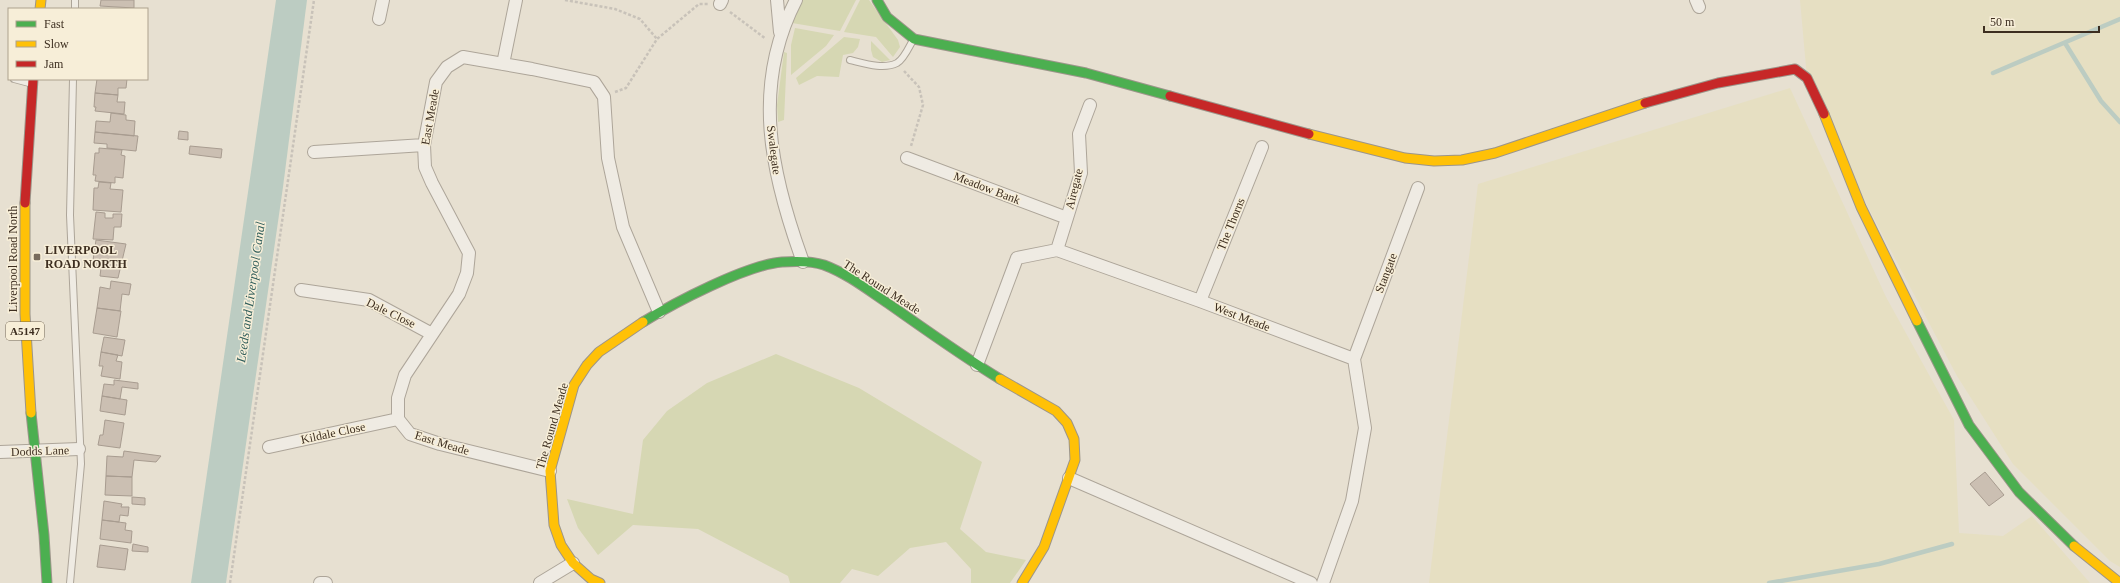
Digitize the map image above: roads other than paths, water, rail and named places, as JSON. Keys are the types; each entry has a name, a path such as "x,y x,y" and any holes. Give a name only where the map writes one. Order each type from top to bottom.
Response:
{"street":[{"path":"379,19 383,0"},
{"path":"503,64 516,0"},
{"name":"Swalegate","path":"777,0 779,39 770,111 770,139 782,195 803,262"},
{"name":"Swalegate","path":"779,39 796,0"},
{"path":"877,0 887,17 914,39 1086,73 1372,151 1414,160 1440,162 1466,160 1495,153 1687,91 1769,72 1794,68 1807,78 1823,111 1861,207 1969,424 2019,492 2082,554 2120,583"},
{"name":"East Meade","path":"550,471 432,442 410,434 398,419 398,398 405,375 459,294 467,273 469,254 432,183 426,167 424,145 436,82 447,67 463,57 594,82 604,97 608,158 623,227 659,312"},
{"name":"Liverpool Road North","path":"33,82 27,163 23,266 26,338 34,450 46,537 47,583"},
{"name":"Airegate","path":"1057,250 1081,173 1079,134 1090,105"},
{"path":"314,152 424,145"},
{"name":"The Thorns","path":"1200,301 1262,147"},
{"name":"Meadow Bank","path":"907,158 1067,218"},
{"name":"Stangate","path":"1354,359 1418,188"},
{"path":"977,364 1018,258 1057,250"},
{"name":"West Meade","path":"1057,250 1200,301 1354,359"},
{"name":"The Round Meade","path":"600,583 591,579 573,563 561,545 554,525 550,471 574,385 587,365 599,352 617,338 659,312 757,268 781,262 803,262 823,265 848,276 977,364 1056,410 1067,423 1074,439 1075,460 1044,546 1022,583"},
{"name":"Dale Close","path":"301,290 369,300 432,334"},
{"path":"1323,583 1352,501 1366,428 1354,359"},
{"name":"Kildale Close","path":"269,447 398,419"},
{"name":"Dodds Lane","path":"0,452 79,449"},
{"path":"1069,478 1311,583"},
{"path":"540,583 573,563"},
{"path":"320,583 326,583"}],"lane":[{"path":"850,60 881,66 897,63 907,52 914,39"},
{"path":"20,80 33,82"},
{"path":"70,583 81,464 79,449 70,215 72,80"}],"water":[{"name":"Leeds and Liverpool Canal","path":"276,0 307,0 283,187 226,583 191,583"}],"waterway":[{"path":"1993,73 2120,19"},
{"path":"2065,43 2101,101 2120,122"},
{"path":"1769,583 1879,564 1952,544"}],"place":[{"name":"LIVERPOOL ROAD NORTH","path":"37,257"}]}
